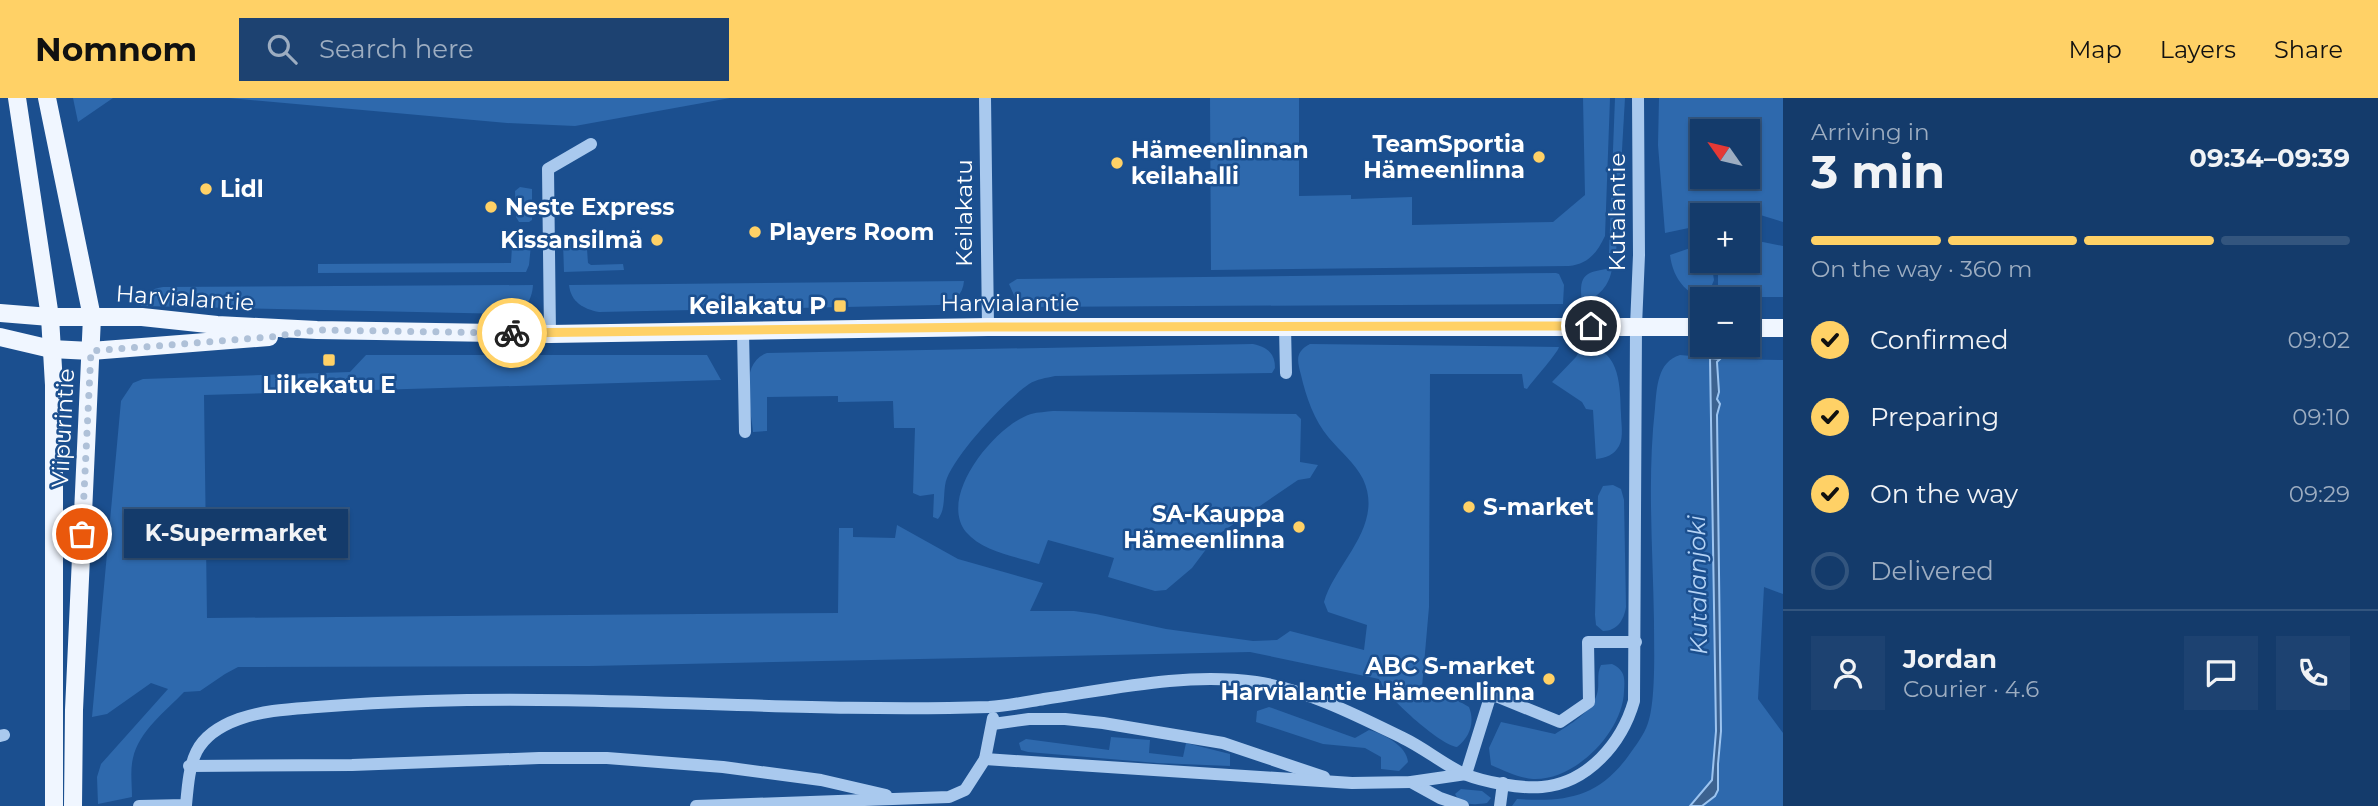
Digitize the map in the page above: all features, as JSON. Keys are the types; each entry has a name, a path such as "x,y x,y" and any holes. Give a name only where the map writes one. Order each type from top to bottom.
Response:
{"main road":[{"name":"Viipurintie","path":"17,98 39,260 50,317 54,398 54,806"},
{"name":"Viipurintie","path":"47,98 92,317 74,710 73,806"},
{"name":"Harvialantie","path":"0,313 50,317 142,317 217,325 317,330 550,334 988,327 1690,327"},
{"path":"1760,328 1783,328"},
{"name":"Harvialantie","path":"0,337 51,349 91,351 271,337 317,330"}],"street":[{"name":"Keilakatu","path":"985,98 985,273 988,327"},
{"name":"Kutalantie","path":"1465,774 1533,788 1558,785 1584,772 1604,756 1619,737 1634,701 1638,98"},
{"path":"550,334 548,169 592,144"},
{"path":"1285,327 1286,373"},
{"path":"743,331 745,432"},
{"path":"1465,774 1491,694 1560,722 1589,702 1588,642 1636,642"},
{"path":"186,806 189,766 198,747 206,738 226,725 266,712 380,702 514,699 800,706 993,707 1169,682 1251,681 1307,695 1402,737 1465,774"},
{"path":"696,806 940,798 960,793 985,759 993,724 993,707"},
{"path":"993,724 1029,719 1065,719 1187,736 1247,750 1339,782"},
{"path":"189,766 352,765 607,758 821,780 896,798"},
{"path":"985,759 1339,782 1411,782 1465,774"},
{"path":"1411,782 1440,799 1464,806"},
{"path":"1500,806 1503,783"},
{"path":"139,806 192,806"}],"shaded area":[{"path":"73,98 113,98 78,122"},
{"path":"229,98 730,98 575,126 507,123"},
{"path":"1210,98 1299,98 1299,196 1351,195 1351,199 1412,197 1412,225 1553,222 1585,195 1583,98 1610,98 1605,236 1591,257 1582,263 1569,266 1211,270"},
{"path":"1615,98 1625,98 1616,254 1609,253"},
{"path":"1659,98 1783,98 1783,222 1760,215 1760,203 1690,203 1690,228 1665,233 1658,145"},
{"path":"520,187 532,189 532,220 529,222 519,222 516,217 515,191"},
{"path":"573,236 587,249 588,263 591,265 623,264 624,270 564,272 563,242 567,237"},
{"path":"518,241 531,245 526,272 318,273 318,264 511,263 512,246"},
{"path":"1760,241 1783,246 1783,297 1760,297 1760,287 1718,287 1718,273 1760,273"},
{"path":"1690,248 1690,273 1713,273 1711,287 1690,287 1690,292 1679,280 1670,255"},
{"path":"1612,268 1609,280 1602,290 1582,301 1581,285 1586,275"},
{"path":"1556,273 1564,285 1563,304 1025,307 1018,304 1009,284 1017,279"},
{"path":"964,281 956,298 939,305 599,312 579,304 572,296 569,285"},
{"path":"533,285 527,304 519,311 509,314 141,306 149,293 163,287"},
{"path":"1253,344 1266,349 1272,355 1275,368 1272,373 1055,376 1032,382 996,414 961,454 947,478 938,519 933,517 934,494 920,496 913,493 915,428 894,428 893,401 838,402 838,396 767,397 767,431 753,432 749,376 758,358 767,353"},
{"path":"1310,344 1559,347 1527,389 1524,388 1522,374 1430,374 1429,607 1422,687 1450,696 1469,707 1470,729 1457,747 1438,738 1414,719 1391,697 1379,679 1250,652 590,666 238,667 200,691 184,692 154,722 136,748 132,767 132,797 98,804 97,777 101,764 168,689 151,683 107,714 92,717 121,401 133,383 143,379 350,372 366,355 707,355 721,380 204,395 207,618 838,613 839,528 853,528 853,537 895,538 897,525 958,559 1043,583 1030,611 1074,611 1166,629 1253,641 1277,640 1290,631 1364,650 1367,625 1328,612 1324,602 1363,528 1368,513 1368,496 1360,473 1324,431 1308,400 1298,361 1302,350"},
{"path":"1589,346 1600,350 1613,363 1620,393 1621,442 1612,454 1596,459 1593,410 1586,409 1582,402 1552,382 1576,357 1581,347"},
{"path":"1680,355 1783,360 1783,594 1764,587 1758,699 1783,733 1783,806 1512,806 1517,799 1566,798 1593,789 1629,755 1648,723 1654,673 1651,488 1653,435 1660,377 1672,358"},
{"path":"1710,358 1720,359 1717,362 1717,399 1720,404 1717,415 1721,731 1718,790 1715,796 1702,806 1690,806 1712,780 1716,731"},
{"path":"1053,411 1296,414 1301,419 1300,462 1318,465 1310,478 1298,480 1216,536 1192,568 1166,590 1155,591 1108,577 1114,558 1048,540 1039,564 990,549 966,532 959,517 959,500 974,464 1002,432 1017,421 1031,414"},
{"path":"1613,485 1621,489 1624,500 1626,607 1619,624 1603,631 1596,625 1595,615 1598,496 1603,486"},
{"path":"1612,664 1622,672 1624,678 1622,707 1606,737 1580,763 1565,772 1533,779 1517,776 1491,765 1489,748 1501,722 1555,734 1590,707 1597,694 1601,665"},
{"path":"1269,707 1355,738 1369,730 1375,732 1399,746 1408,762 1399,771 1381,769 1381,757 1365,748 1323,744 1256,722 1257,711"},
{"path":"1111,737 1150,740 1149,753 1183,757 1186,743 1230,754 1230,766 1028,752 1021,750 1019,743 1026,739 1109,750"},
{"path":"1461,789 1482,791 1491,798 1487,803 1465,803 1455,794"}],"way so far":[{"path":"82,534 91,351 271,337 317,330 512,333"}],"place":[{"name":"TeamSportia Hämeenlinna","path":"1539,157"},
{"name":"Hämeenlinnan keilahalli","path":"1117,163"},
{"name":"Lidl","path":"206,189"},
{"name":"Neste Express","path":"491,207"},
{"name":"Players Room","path":"755,232"},
{"name":"Kissansilmä","path":"657,240"},
{"name":"Keilakatu P","path":"840,306"},
{"name":"Liikekatu E","path":"329,360"},
{"name":"S-market","path":"1469,507"},
{"name":"SA-Kauppa Hämeenlinna","path":"1299,527"},
{"name":"K-Supermarket","path":"82,534"},
{"name":"ABC S-market Harvialantie Hämeenlinna","path":"1549,679"}],"route":[{"path":"512,333 988,327 1591,326"}],"water label":[{"name":"Kutalanjoki","path":"1698,585"}]}
